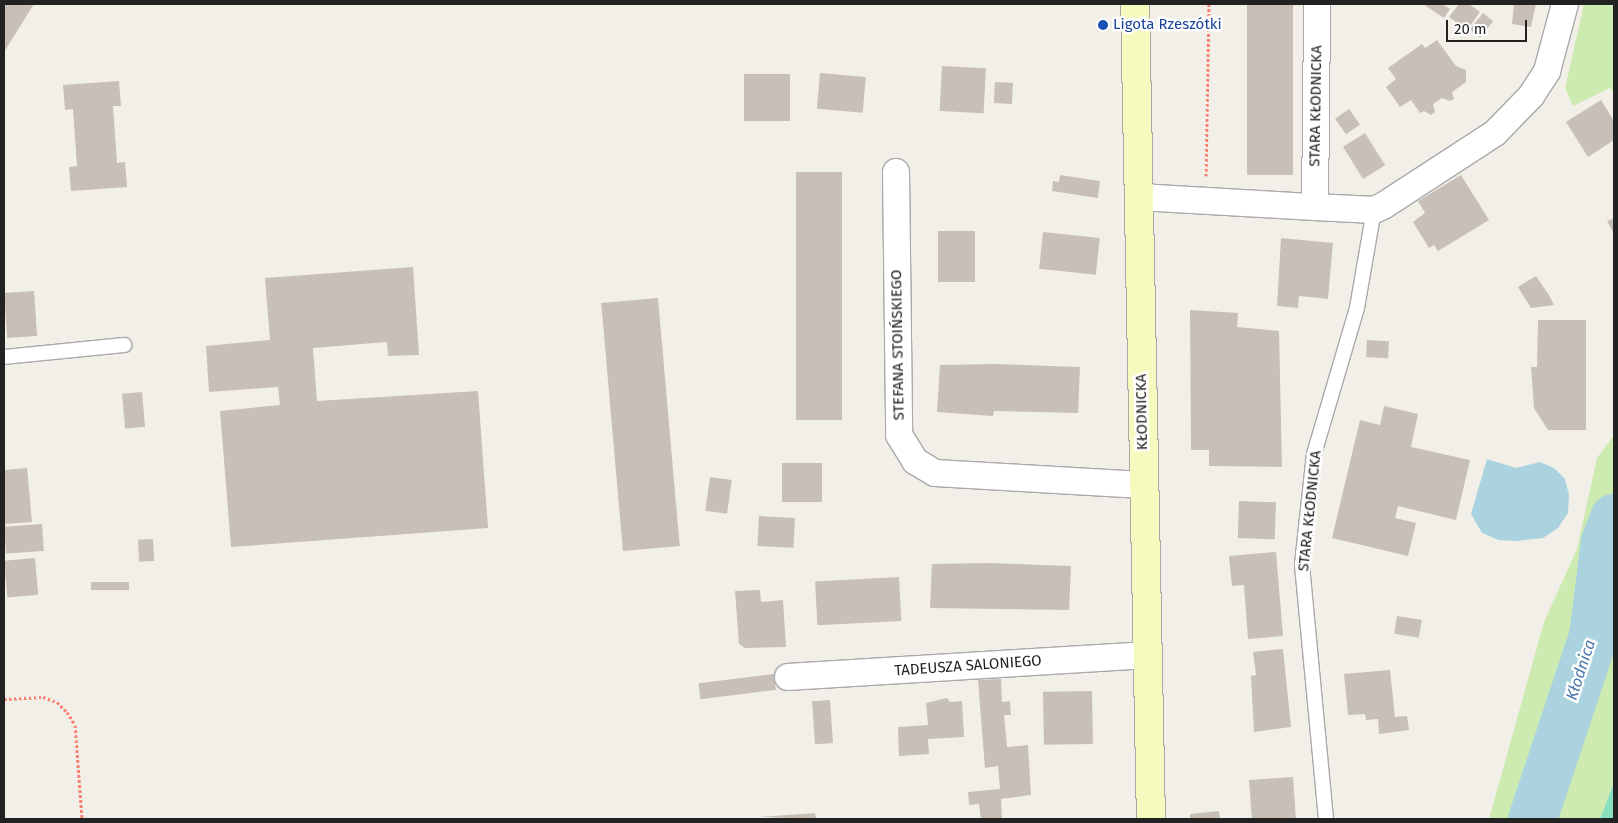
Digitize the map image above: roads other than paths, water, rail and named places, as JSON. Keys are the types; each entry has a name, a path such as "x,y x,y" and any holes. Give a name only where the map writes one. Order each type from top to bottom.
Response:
{"street":[{"name":"KŁODNICKA","path":"1135,4 1151,819"},
{"name":"STARA KŁODNICKA","path":"1315,207 1317,4"},
{"path":"1139,197 1374,210 1495,133 1531,96 1547,71 1565,4"},
{"name":"STEFANA STOIŃSKIEGO","path":"896,172 900,435 915,461 935,473 1143,485"},
{"name":"TADEUSZA SALONIEGO","path":"788,677 1147,654"}],"lane":[{"name":"STARA KŁODNICKA","path":"1326,819 1302,564 1314,454 1358,308 1374,210"},
{"path":"4,357 124,345"}],"water":[{"path":"1487,459 1516,468 1540,462 1554,468 1565,479 1569,495 1568,513 1558,528 1543,538 1516,541 1499,540 1482,533 1471,514"}],"waterway":[{"name":"Kłodnica","path":"1532,819 1593,636 1605,541 1614,518"}],"place":[{"name":"Ligota Rzeszótki","path":"1103,25"}]}
